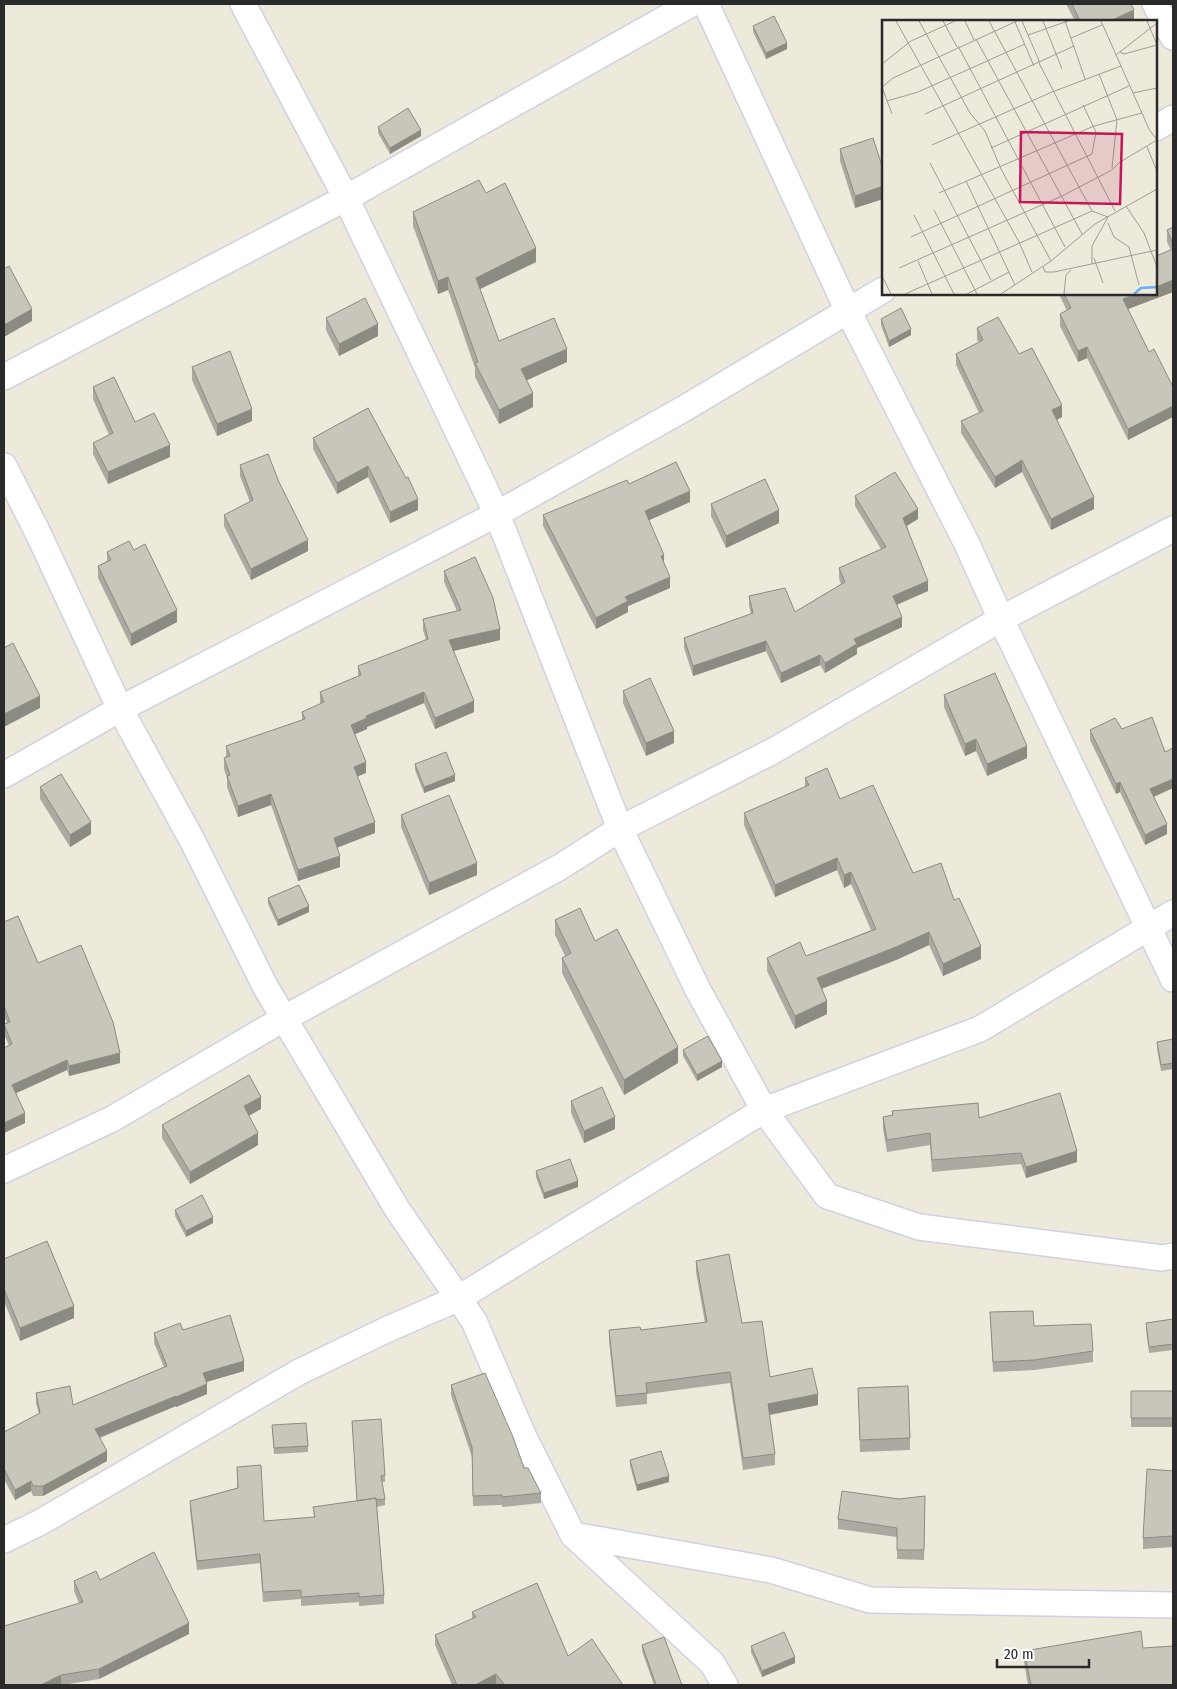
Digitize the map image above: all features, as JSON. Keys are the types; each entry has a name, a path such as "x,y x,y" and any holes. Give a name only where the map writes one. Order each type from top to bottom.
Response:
{"street":[{"path":"243,4 346,198 497,514 620,830 698,990 764,1110 827,1196 919,1227 1162,1258 1173,1256"},
{"path":"4,376 346,198 691,4"},
{"path":"706,4 848,311 966,542 1173,979"},
{"path":"1155,4 1173,37"},
{"path":"1157,127 1173,118"},
{"path":"4,775 120,708 497,514 685,408 882,291"},
{"path":"4,466 38,533 120,708 192,840 265,986 398,1209 474,1321 523,1435 573,1535 712,1663 725,1685"},
{"path":"4,1170 112,1119 283,1019 560,868 620,830 773,751 1001,619 1173,529"},
{"path":"4,1540 38,1523 299,1372 386,1330 459,1298 764,1110 980,1029 1173,913"},
{"path":"573,1535 771,1570 870,1600 1173,1605"}],"building":[{"path":"1072,4 1131,4 1134,10 1112,20 1080,20"},
{"path":"774,16 787,43 766,53 753,26"},
{"path":"408,108 421,130 390,148 378,127"},
{"path":"873,138 882,166 882,186 855,196 840,149"},
{"path":"479,180 486,193 505,183 536,248 476,278 499,341 554,318 567,349 521,369 533,393 499,410 475,363 478,362 448,277 438,281 413,212"},
{"path":"1173,227 1173,244 1167,230"},
{"path":"1173,249 1173,280 1157,287 1157,256"},
{"path":"9,266 32,309 4,325 4,269"},
{"path":"1064,295 1134,295 1123,299 1149,352 1154,349 1173,387 1173,406 1128,429 1087,347 1078,351 1060,314 1071,308"},
{"path":"365,298 378,324 339,344 326,318"},
{"path":"901,308 911,329 889,341 881,319"},
{"path":"998,317 1019,354 1032,348 1062,405 1052,410 1094,497 1051,519 1022,460 995,477 961,421 983,411 956,354 983,340 977,328"},
{"path":"230,351 252,409 217,424 192,367"},
{"path":"114,377 135,422 154,413 170,445 108,472 93,443 113,433 93,387"},
{"path":"368,408 406,478 408,477 418,499 390,512 368,466 337,483 313,438"},
{"path":"268,454 279,482 308,540 251,569 224,515 253,500 240,465"},
{"path":"676,462 690,491 645,511 664,555 661,556 670,577 625,597 628,601 596,618 543,515 627,480 629,484"},
{"path":"895,472 918,509 903,518 928,581 893,596 902,617 854,639 857,644 825,663 820,655 781,673 766,641 693,666 684,638 753,613 749,596 785,588 795,612 845,582 839,568 886,547 855,496"},
{"path":"765,479 779,510 726,536 711,504"},
{"path":"129,541 134,550 145,544 177,610 131,634 98,566 111,560 107,552"},
{"path":"475,557 493,598 500,629 449,640 474,701 435,718 424,692 366,716 367,718 351,725 366,762 354,767 375,822 334,838 340,856 298,870 271,794 238,806 227,776 230,775 224,758 230,756 226,746 305,719 302,712 324,702 320,692 361,675 358,666 428,639 423,619 461,610 444,571"},
{"path":"13,643 40,696 4,714 4,648"},
{"path":"995,673 1027,746 987,764 976,739 965,744 944,695"},
{"path":"650,678 674,731 646,743 623,691"},
{"path":"1152,717 1165,752 1173,748 1173,779 1150,789 1167,824 1145,835 1120,782 1116,784 1090,730 1115,718 1122,729"},
{"path":"446,752 455,775 424,787 415,764"},
{"path":"827,768 840,799 873,785 913,873 941,863 954,900 959,898 981,946 943,964 929,932 817,978 827,1001 795,1016 767,958 800,942 806,956 876,929 851,872 844,875 837,858 775,885 744,813 809,785 805,778"},
{"path":"61,774 91,822 70,835 40,787"},
{"path":"449,795 477,863 429,883 401,815"},
{"path":"299,885 309,906 278,920 268,898"},
{"path":"580,908 595,941 617,929 678,1047 624,1080 562,958 571,953 555,920"},
{"path":"18,916 38,963 81,945 113,1022 120,1053 69,1066 67,1060 12,1085 25,1113 4,1123 4,1048 12,1044 4,1024 10,1022 4,1006 4,922"},
{"path":"708,1036 722,1061 697,1075 683,1050"},
{"path":"1173,1039 1173,1063 1161,1065 1157,1042"},
{"path":"249,1075 261,1097 244,1106 258,1133 190,1172 162,1125"},
{"path":"602,1087 615,1117 584,1131 571,1101"},
{"path":"1060,1093 1077,1151 1026,1167 1021,1153 932,1160 930,1133 887,1140 883,1117 893,1115 892,1111 978,1103 979,1118"},
{"path":"570,1159 578,1181 544,1193 536,1171"},
{"path":"202,1195 213,1217 186,1231 175,1210"},
{"path":"47,1241 74,1306 20,1328 4,1289 4,1259"},
{"path":"729,1254 742,1323 762,1321 770,1377 812,1368 818,1394 768,1404 775,1454 743,1458 730,1372 646,1383 647,1393 616,1396 609,1330 640,1327 641,1330 707,1322 696,1261"},
{"path":"1033,1311 1034,1326 1091,1324 1093,1351 1034,1360 993,1362 990,1312"},
{"path":"230,1315 244,1361 203,1373 207,1384 95,1429 107,1451 43,1486 33,1486 31,1481 15,1490 4,1469 4,1432 40,1413 36,1393 70,1386 73,1405 167,1366 154,1333 180,1323 183,1330"},
{"path":"1173,1319 1173,1344 1149,1347 1146,1323"},
{"path":"485,1373 513,1437 524,1468 528,1468 541,1493 502,1497 502,1495 473,1496 472,1447 451,1385"},
{"path":"908,1386 910,1438 860,1440 858,1388"},
{"path":"1131,1391 1173,1391 1173,1418 1131,1418"},
{"path":"381,1419 385,1475 381,1476 385,1499 376,1500 376,1498 357,1501 352,1421"},
{"path":"306,1423 308,1446 274,1448 272,1425"},
{"path":"661,1451 669,1476 637,1485 630,1460"},
{"path":"261,1465 264,1521 315,1517 313,1507 376,1498 384,1595 359,1597 359,1593 301,1597 301,1590 263,1592 260,1554 197,1561 190,1501 238,1488 237,1467"},
{"path":"1147,1469 1173,1471 1173,1536 1143,1538"},
{"path":"842,1491 899,1499 925,1496 924,1550 897,1550 897,1528 838,1519"},
{"path":"154,1552 189,1623 99,1669 61,1675 41,1685 4,1685 4,1626 83,1602 74,1581 96,1571 100,1580"},
{"path":"537,1583 568,1656 592,1639 623,1685 505,1685 496,1674 475,1685 457,1685 435,1635 476,1617 472,1612"},
{"path":"1141,1631 1143,1648 1173,1646 1173,1685 1031,1685 1024,1651"},
{"path":"784,1632 795,1657 762,1671 751,1646"},
{"path":"664,1637 682,1685 656,1685 642,1645"}]}
